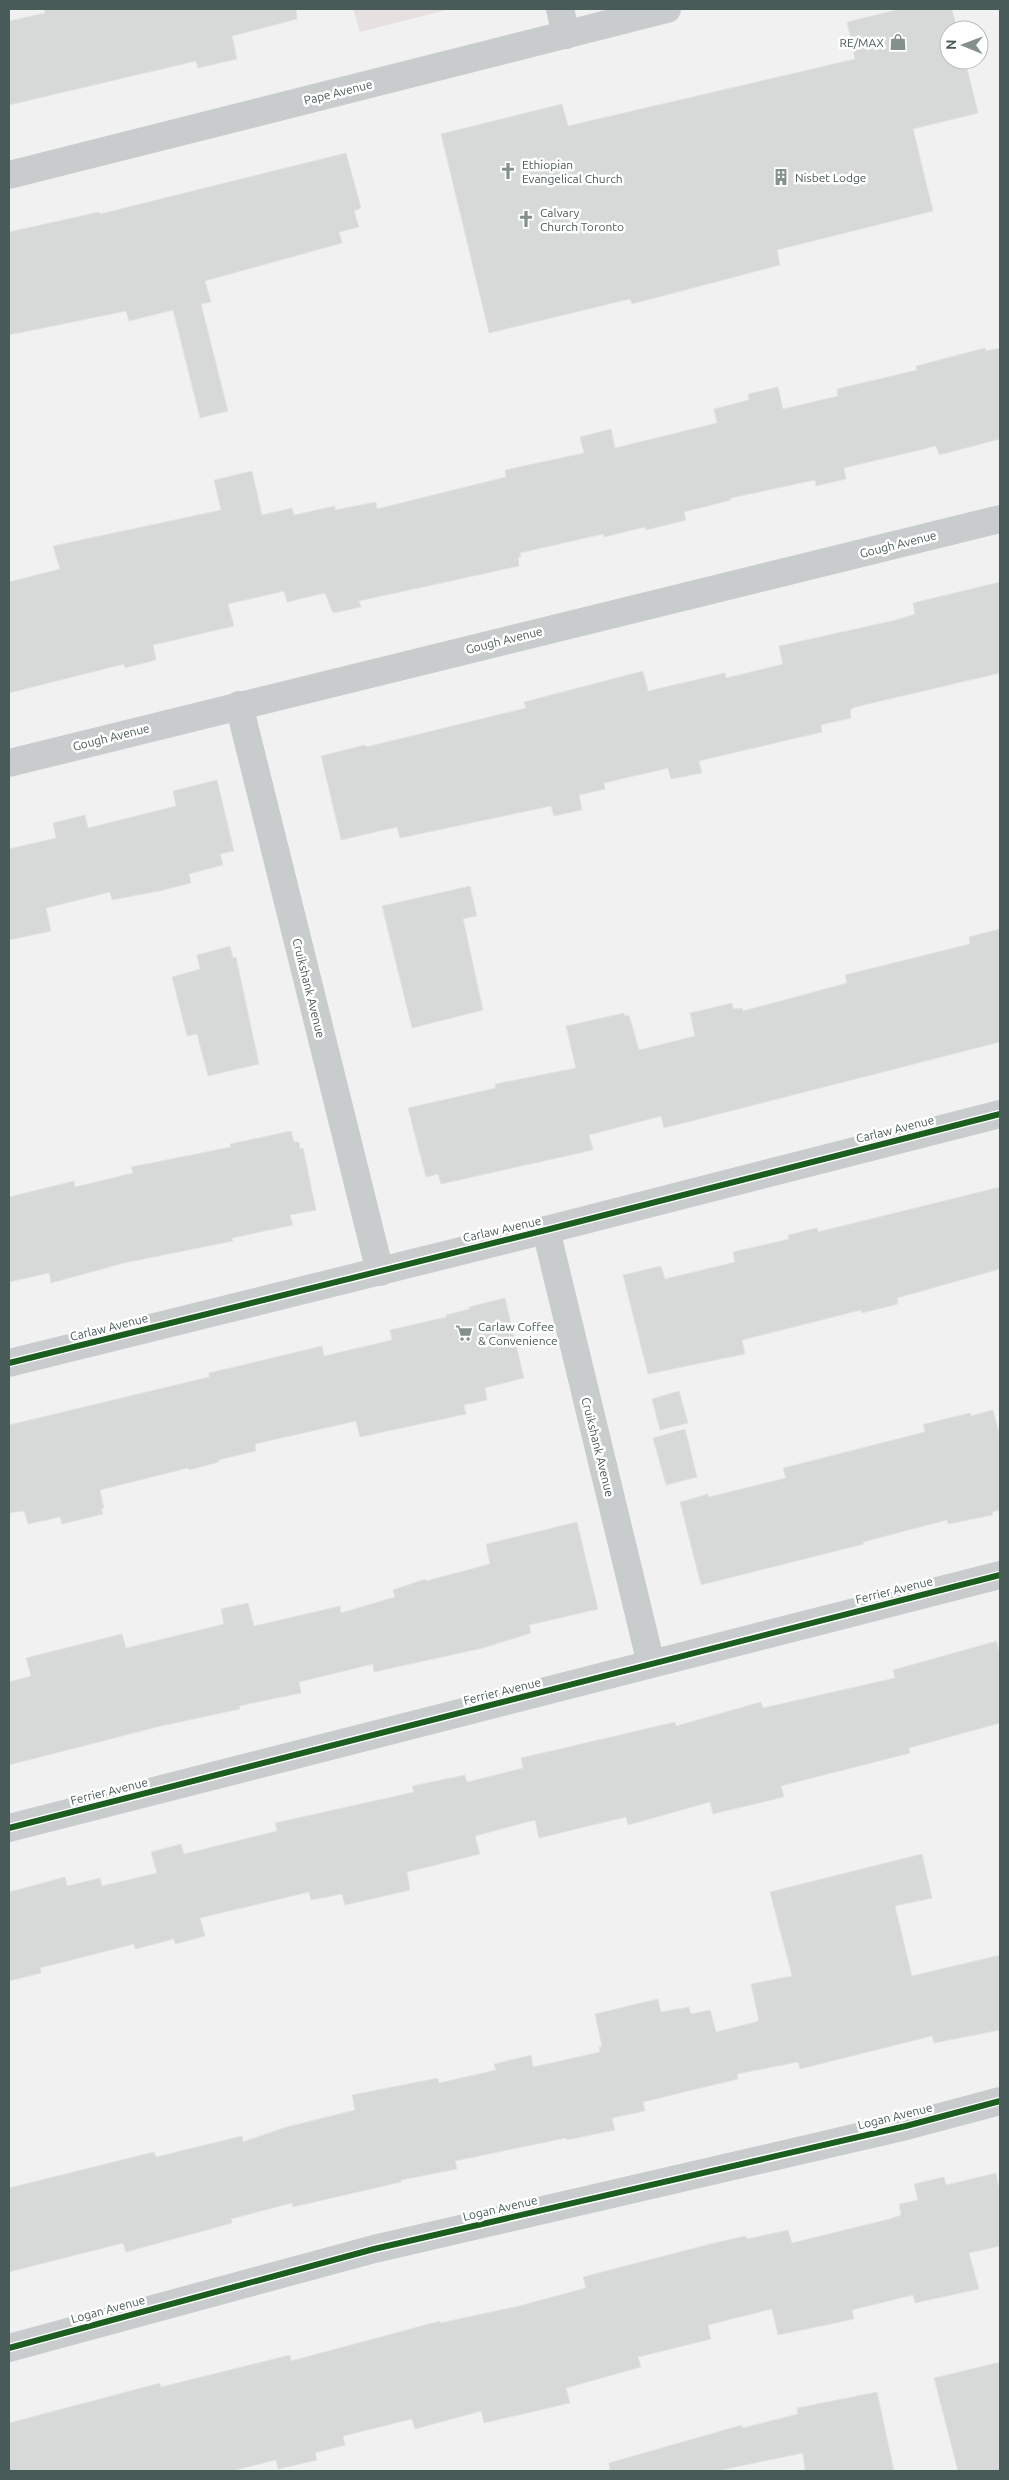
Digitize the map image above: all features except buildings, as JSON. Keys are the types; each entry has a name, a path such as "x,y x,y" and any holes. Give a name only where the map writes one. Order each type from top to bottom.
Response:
{"street":[{"name":"Pape Avenue","path":"9,175 563,22 667,9"},
{"name":"Gough Avenue","path":"9,763 1000,519"},
{"name":"Cruikshank Avenue","path":"239,705 380,1272"},
{"name":"Carlaw Avenue","path":"9,1363 380,1272 1000,1114"},
{"name":"Cruikshank Avenue","path":"546,1230 651,1664"},
{"name":"Ferrier Avenue","path":"9,1828 1000,1575"},
{"name":"Logan Avenue","path":"9,2348 374,2248 906,2126 1000,2102"}],"shaded area":[{"path":"353,9 450,9 360,32"}],"cycle path":[{"path":"9,1363 546,1230 1000,1114"},
{"path":"9,1828 1000,1575"},
{"path":"9,2348 374,2249 906,2126 1000,2101"}],"place":[{"name":"RE/MAX","path":"898,42"},
{"name":"Ethiopian Evangelical Church","path":"508,171"},
{"name":"Nisbet Lodge","path":"781,177"},
{"name":"Calvary Church Toronto","path":"526,219"},
{"name":"Carlaw Coffee & Convenience","path":"464,1333"}]}
